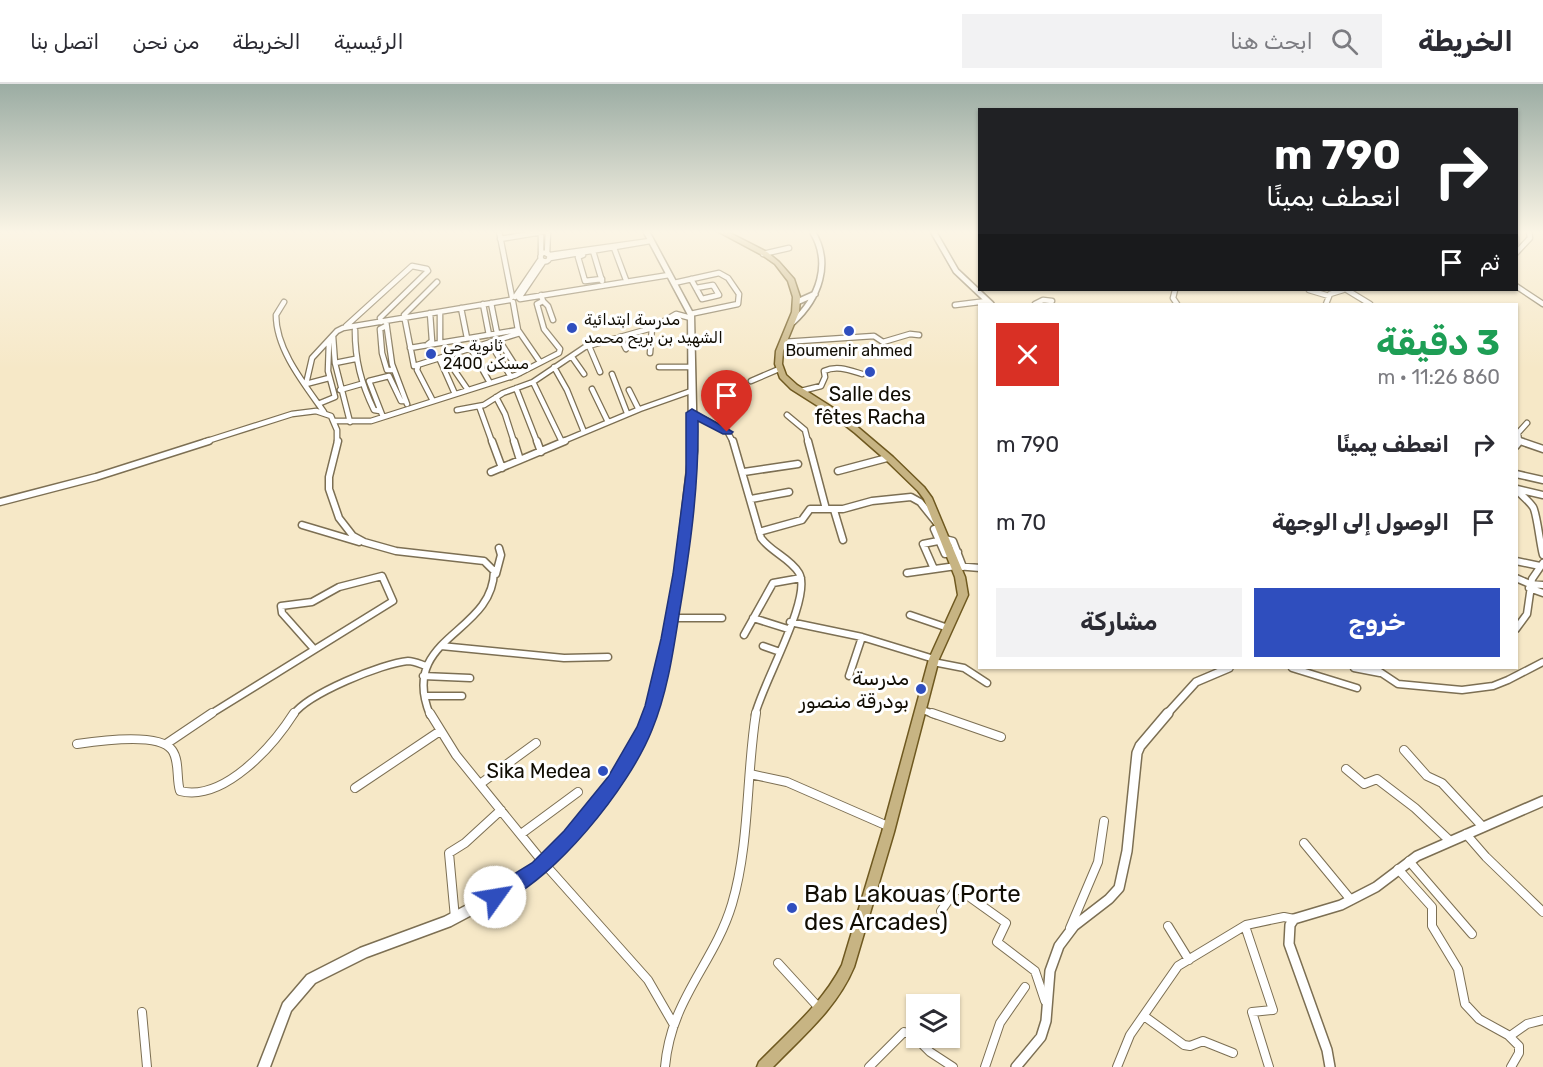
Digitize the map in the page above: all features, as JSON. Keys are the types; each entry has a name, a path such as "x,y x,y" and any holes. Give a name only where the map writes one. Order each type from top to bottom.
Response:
{"main road":[{"path":"764,1067 821,1010 840,985 856,948 934,661 963,595 959,567 954,552 942,540 940,526 928,498 921,489 834,412 789,382 779,369 777,354 793,322 796,298 786,277"},
{"path":"264,1067 287,1007 311,979 364,952 455,918 511,888 545,863 597,806 630,757 644,730 655,697 671,618 692,473 691,316 672,279"}],"street":[{"path":"306,384 312,358 331,338 400,277"},
{"path":"410,409 393,370 387,350 384,323 380,318 422,277"},
{"path":"509,277 519,332 540,362"},
{"path":"515,299 531,277"},
{"path":"584,277 585,281 602,282 705,277"},
{"path":"600,277 602,282"},
{"path":"457,410 479,406 533,382 589,346 652,328 676,314 691,316 738,304 739,294 725,277"},
{"path":"793,322 803,315 812,301 821,277"},
{"path":"962,277 989,303"},
{"path":"691,279 702,299 719,295 713,285 696,288"},
{"path":"437,282 404,315 414,366 471,350 519,332"},
{"path":"343,328 384,323 515,299 542,298 602,282"},
{"path":"1518,287 1543,304"},
{"path":"1312,291 1329,296"},
{"path":"1326,303 1329,296 1339,291"},
{"path":"1343,291 1368,303"},
{"path":"796,298 815,294"},
{"path":"542,298 553,320"},
{"path":"334,421 371,421 511,377 559,353 560,349 544,329 537,304 542,298"},
{"path":"796,298 812,301"},
{"path":"1037,303 1043,300 1052,301"},
{"path":"284,302 277,312 276,325 287,351 318,404 334,421 339,437 329,476 330,494 345,527 363,542"},
{"path":"491,303 496,333"},
{"path":"483,304 489,335"},
{"path":"955,305 978,304"},
{"path":"461,308 467,338"},
{"path":"440,312 440,343"},
{"path":"425,346 432,341 430,314"},
{"path":"650,353 652,328"},
{"path":"355,330 354,359 361,384 374,410 380,411"},
{"path":"410,348 496,333 519,332"},
{"path":"783,342 874,336 883,342 910,334 919,335"},
{"path":"620,337 626,349"},
{"path":"331,338 340,390 350,422"},
{"path":"318,404 335,397 329,378 331,338"},
{"path":"499,340 520,373"},
{"path":"490,343 511,377"},
{"path":"589,346 600,372"},
{"path":"471,350 490,383"},
{"path":"572,357 584,374"},
{"path":"446,358 468,390"},
{"path":"335,363 354,359"},
{"path":"440,360 455,394"},
{"path":"418,366 417,370 433,401"},
{"path":"444,368 451,366"},
{"path":"554,367 567,390 584,432"},
{"path":"659,367 690,367"},
{"path":"801,391 821,386 825,376 824,371 828,368 843,368 862,375"},
{"path":"750,381 779,369"},
{"path":"612,375 627,412"},
{"path":"383,417 369,381 389,376 401,401 406,401"},
{"path":"306,384 329,378"},
{"path":"533,382 562,442"},
{"path":"340,390 361,384"},
{"path":"516,388 541,452"},
{"path":"592,389 608,422"},
{"path":"629,390 638,408"},
{"path":"491,472 541,452 627,412 691,391"},
{"path":"496,397 505,414 520,460"},
{"path":"479,406 502,468"},
{"path":"0,502 96,477 292,414 305,411 324,412"},
{"path":"665,1067 665,1055 674,1025 693,980 715,942 734,898 757,706 801,592 801,578 797,571 766,547 759,532 744,471 732,437 721,428 692,413"},
{"path":"787,415 805,430 826,509"},
{"path":"1527,423 1518,433 1518,444 1543,449"},
{"path":"838,471 887,458"},
{"path":"744,471 798,464"},
{"path":"1518,474 1543,480"},
{"path":"1518,489 1543,495"},
{"path":"1518,491 1534,509 1543,514"},
{"path":"751,499 789,492"},
{"path":"759,532 802,520 810,509 834,510 872,501 911,497 920,502 940,526"},
{"path":"1534,509 1543,555"},
{"path":"834,510 843,540"},
{"path":"302,525 355,542 484,561 490,565 495,574"},
{"path":"934,569 923,544 942,540"},
{"path":"500,548 501,555 494,584 483,605 441,646 426,666 423,676 425,696 440,731 480,784 573,898 595,917 622,953 644,975 674,1025"},
{"path":"1518,562 1540,568 1530,586 1529,611 1518,626"},
{"path":"908,573 959,567 978,568"},
{"path":"166,744 189,727 393,601 382,576 339,587 312,602 281,606 282,613 314,649"},
{"path":"744,635 772,583 801,578"},
{"path":"1518,579 1543,593"},
{"path":"1530,586 1543,585"},
{"path":"910,615 948,628"},
{"path":"671,618 722,618"},
{"path":"753,618 862,637 934,661 964,668 987,682"},
{"path":"849,676 862,637"},
{"path":"441,646 564,658 608,657"},
{"path":"763,646 780,651"},
{"path":"77,744 125,739 166,744 175,757 180,791 186,794 201,793 240,774 279,736 295,710 311,698 405,661 426,666"},
{"path":"1376,669 1407,686 1465,692 1517,678 1543,662"},
{"path":"1016,1067 1041,1037 1046,1021 1050,971 1059,946 1074,926 1109,899 1119,888 1127,851 1137,753 1140,746 1196,682 1228,669"},
{"path":"1295,669 1357,688"},
{"path":"1359,669 1383,674"},
{"path":"423,676 470,678"},
{"path":"425,696 462,696"},
{"path":"920,709 1001,738"},
{"path":"355,788 440,731"},
{"path":"480,784 536,743"},
{"path":"1404,750 1427,776 1442,783 1483,827"},
{"path":"1346,769 1364,784 1377,779 1420,810 1450,841"},
{"path":"750,774 787,782 890,827"},
{"path":"521,834 578,792"},
{"path":"1117,1067 1130,1035 1168,977 1178,966 1245,926 1284,917 1294,919 1341,905 1376,887 1409,861 1543,801"},
{"path":"455,918 449,853 465,843 501,810"},
{"path":"1066,937 1101,855 1105,834 1104,821"},
{"path":"1466,834 1486,857 1543,912"},
{"path":"1304,843 1312,855 1329,869 1351,900"},
{"path":"1409,861 1472,934"},
{"path":"1398,869 1432,908 1432,926 1458,969 1465,1004 1479,1019 1510,1036 1519,1046 1519,1053 1511,1067"},
{"path":"940,911 957,888 1006,923 997,942 1035,972 1046,1002"},
{"path":"1294,919 1290,925 1289,944 1307,989 1327,1050 1330,1067"},
{"path":"1168,926 1189,960"},
{"path":"1245,926 1273,1010 1252,1012 1269,1067"},
{"path":"778,963 821,1010"},
{"path":"985,1067 1000,1023 1025,987"},
{"path":"142,1012 147,1067"},
{"path":"1144,1016 1184,1045 1190,1046 1203,1041 1233,1053"},
{"path":"1510,1036 1527,1024 1543,1020"},
{"path":"869,1067 904,1032 913,1035 930,1052 953,1067"}],"place":[{"name":"مدرسة ابتدائية الشهيد بن بريح محمد","path":"572,328"},
{"name":"Boumenir ahmed","path":"849,331"},
{"name":"ثانوية حي 2400 مسكن","path":"431,354"},
{"name":"Salle des fêtes Racha","path":"870,372"},
{"name":"مدرسة بودرقة منصور","path":"921,689"},
{"name":"Sika Medea","path":"603,771"},
{"name":"Bab Lakouas (Porte des Arcades)","path":"792,908"}],"route":[{"path":"495,897 538,869 554,855 597,806 630,757 644,730 653,706 679,574 692,473 692,413 727,432"}]}
